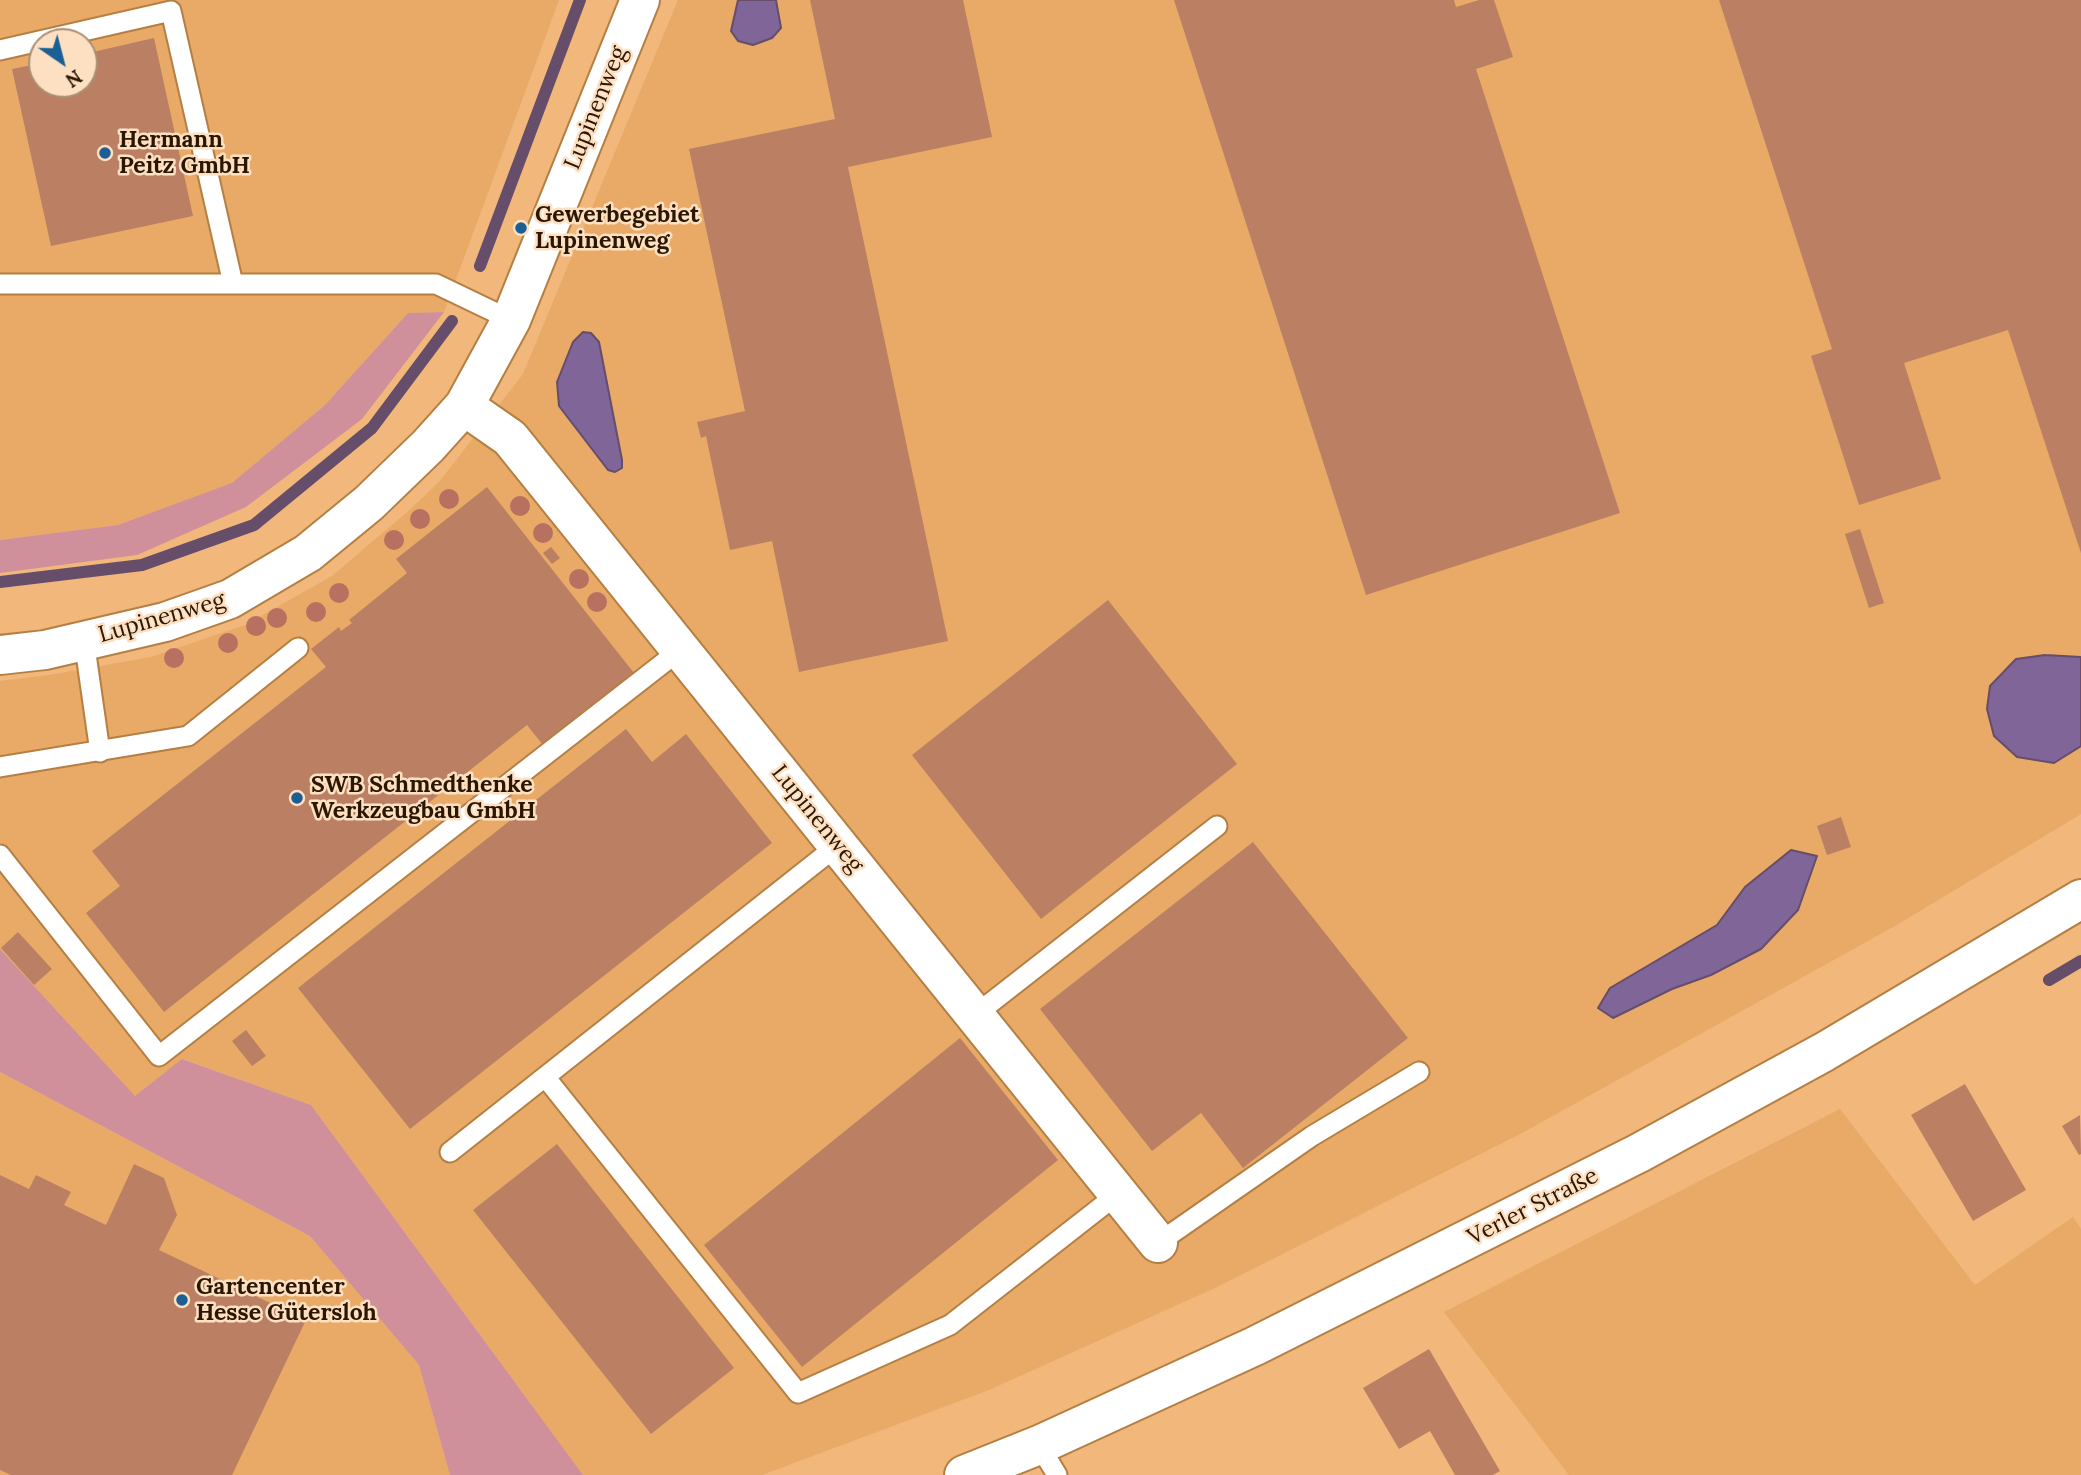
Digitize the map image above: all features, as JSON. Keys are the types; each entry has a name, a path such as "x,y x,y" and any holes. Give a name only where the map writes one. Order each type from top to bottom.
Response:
{"street":[{"name":"Lupinenweg","path":"0,655 45,650 164,622 230,599 308,553 369,503 428,446 464,405 511,320 639,0"},
{"name":"Lupinenweg","path":"464,405 510,438 1158,1243"},
{"name":"Verler Straße","path":"964,1475 1048,1460 1255,1346 1639,1153 1836,1045 2081,899"}],"lane":[{"path":"0,50 171,11 233,284"},
{"path":"0,284 436,284 511,320"},
{"path":"84,640 100,752"},
{"path":"0,767 188,736 298,648"},
{"path":"0,855 159,1056 680,650"},
{"path":"975,1015 1217,826"},
{"path":"450,1152 838,845"},
{"path":"1158,1243 1312,1136 1419,1072"},
{"path":"546,1078 798,1393 950,1325 1119,1193"}],"shaded area":[{"path":"0,0 559,0 444,312 408,313 325,405 232,484 118,525 0,540"},
{"path":"678,0 2081,0 2081,814 1895,926 1522,1133 1215,1288 989,1390 762,1475 583,1475 311,1105 183,1059 135,1096 0,949 0,681 151,657 245,625 332,576 439,482 523,374"},
{"path":"738,0 776,0 781,28 772,38 753,45 738,41 731,31"},
{"path":"444,312 362,419 246,507 137,555 0,573 0,540 118,525 232,483 325,405 408,313"},
{"path":"583,332 591,333 599,342 622,460 622,468 615,472 608,470 559,406 557,382 573,342"},
{"path":"2045,655 2081,657 2081,746 2054,763 2017,757 1994,736 1987,709 1990,686 2016,659"},
{"path":"1791,850 1817,856 1798,910 1761,949 1711,975 1672,989 1613,1018 1598,1008 1610,988 1717,925 1745,887"},
{"path":"0,949 135,1096 182,1059 311,1105 583,1475 450,1475 419,1365 310,1236 0,1072"},
{"name":"Gartencenter Hesse Gütersloh","path":"0,1072 310,1236 419,1365 450,1475 0,1475"},
{"path":"1840,1109 1975,1285 2073,1217 2081,1229 2081,1475 1569,1475 1444,1312"}],"building":[{"path":"810,0 963,0 992,137 848,167 948,641 799,672 772,541 730,550 706,436 701,438 697,422 745,411 689,149 835,119"},
{"path":"1174,0 1454,0 1456,7 1479,0 1494,0 1513,57 1476,69 1620,513 1366,595"},
{"path":"1719,0 2081,0 2081,553 2008,330 1904,363 1941,479 1859,505 1811,356 1832,349"},
{"name":"Hermann Peitz GmbH","path":"154,38 193,216 51,246 12,69 28,66 28,98 98,98 98,51"},
{"name":"SWB Schmedthenke Werkzeugbau GmbH","path":"487,487 634,673 543,745 527,725 164,1012 86,913 120,886 92,851 326,667 311,649 339,627 341,631 352,623 349,620 407,573 396,559"},
{"path":"1860,529 1884,603 1869,608 1845,534"},
{"path":"551,547 560,558 552,564 543,553"},
{"path":"1108,600 1237,764 1041,919 912,755"},
{"path":"626,729 652,762 686,734 772,843 410,1129 298,988"},
{"path":"1841,817 1851,847 1827,855 1817,826"},
{"path":"1253,842 1408,1038 1243,1168 1201,1113 1152,1151 1040,1009"},
{"path":"18,932 52,969 34,985 1,948"},
{"path":"246,1030 266,1056 252,1066 232,1041"},
{"path":"960,1038 1058,1160 802,1367 704,1245"},
{"path":"1965,1084 2026,1190 1973,1221 1911,1115"},
{"path":"2080,1115 2081,1154 2079,1155 2062,1126"},
{"path":"557,1144 734,1368 651,1434 473,1210"},
{"path":"134,1164 164,1178 177,1215 159,1250 306,1320 232,1475 11,1475 0,1470 0,1175 29,1189 36,1175 71,1192 64,1205 106,1225"},
{"path":"1429,1349 1500,1471 1493,1475 1455,1475 1430,1431 1399,1449 1363,1388"}],"waterway":[{"path":"480,266 580,0"},
{"path":"0,582 142,565 254,525 372,428 452,321"},
{"path":"2049,980 2081,961"}],"place":[{"name":"Hermann Peitz GmbH","path":"105,153"},
{"name":"Gewerbegebiet Lupinenweg","path":"521,228"},
{"name":"SWB Schmedthenke Werkzeugbau GmbH","path":"297,798"},
{"name":"Gartencenter Hesse Gütersloh","path":"182,1300"}]}
